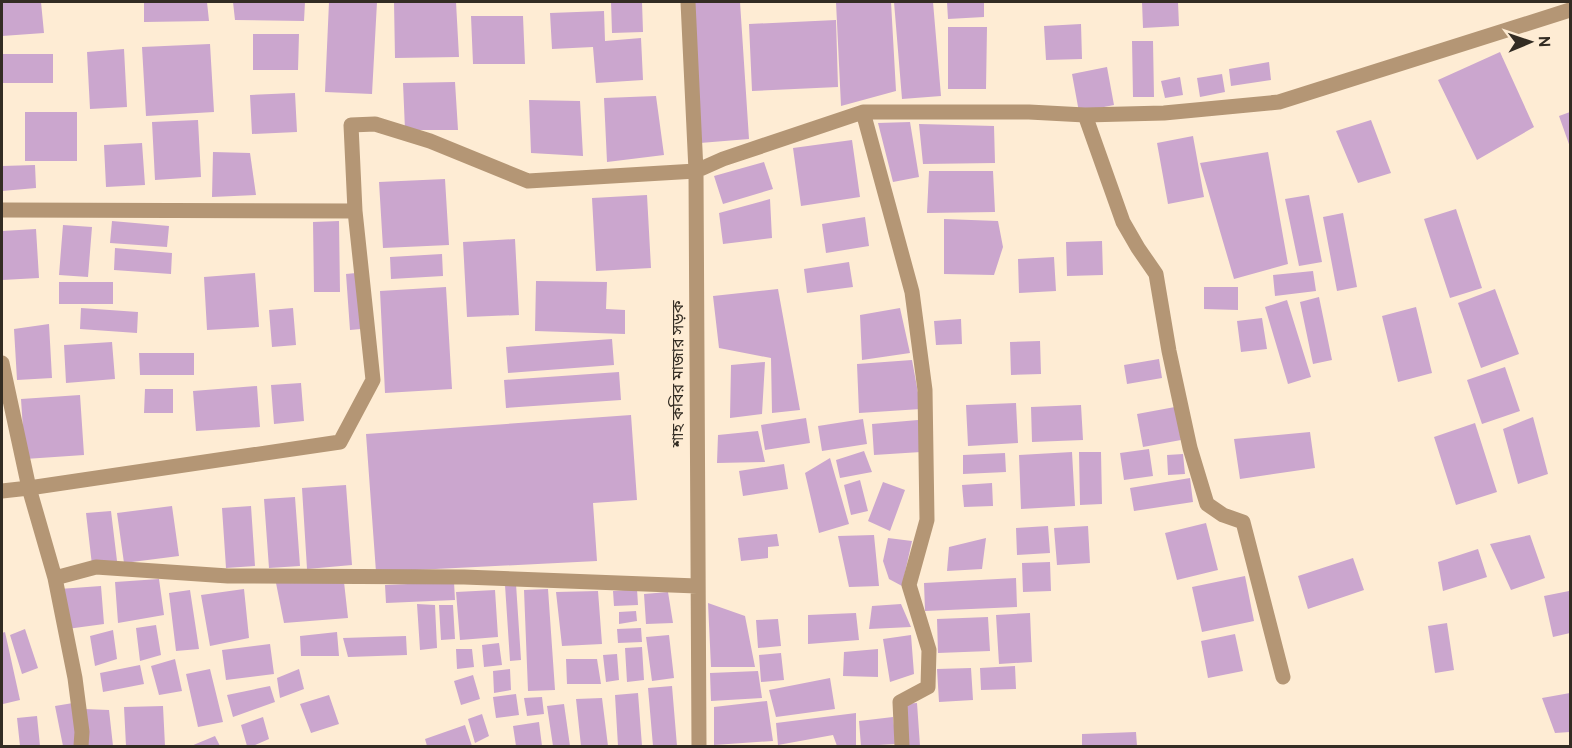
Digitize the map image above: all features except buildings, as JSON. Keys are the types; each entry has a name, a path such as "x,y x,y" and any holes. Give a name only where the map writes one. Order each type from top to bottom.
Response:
{"street":[{"name":"শাহ কবির মাজার সড়ক","path":"688,2 696,171 699,747"},
{"path":"2,490 29,488 340,442 373,380 355,211 351,124 375,124 430,141 528,181 696,171 723,159 863,112 1029,112 1085,115 1164,113 1279,102 1554,9 1570,10"},
{"path":"863,112 912,292 925,390 927,520 909,585 929,650 928,687 900,702 902,747"},
{"path":"1085,115 1123,222 1156,274 1169,351 1190,448 1207,504 1223,515 1243,522 1283,677"},
{"path":"2,210 355,211"},
{"path":"2,363 29,488 55,578 75,678 82,732 81,747"},
{"path":"55,578 96,567 228,576 464,577 697,586"}]}
